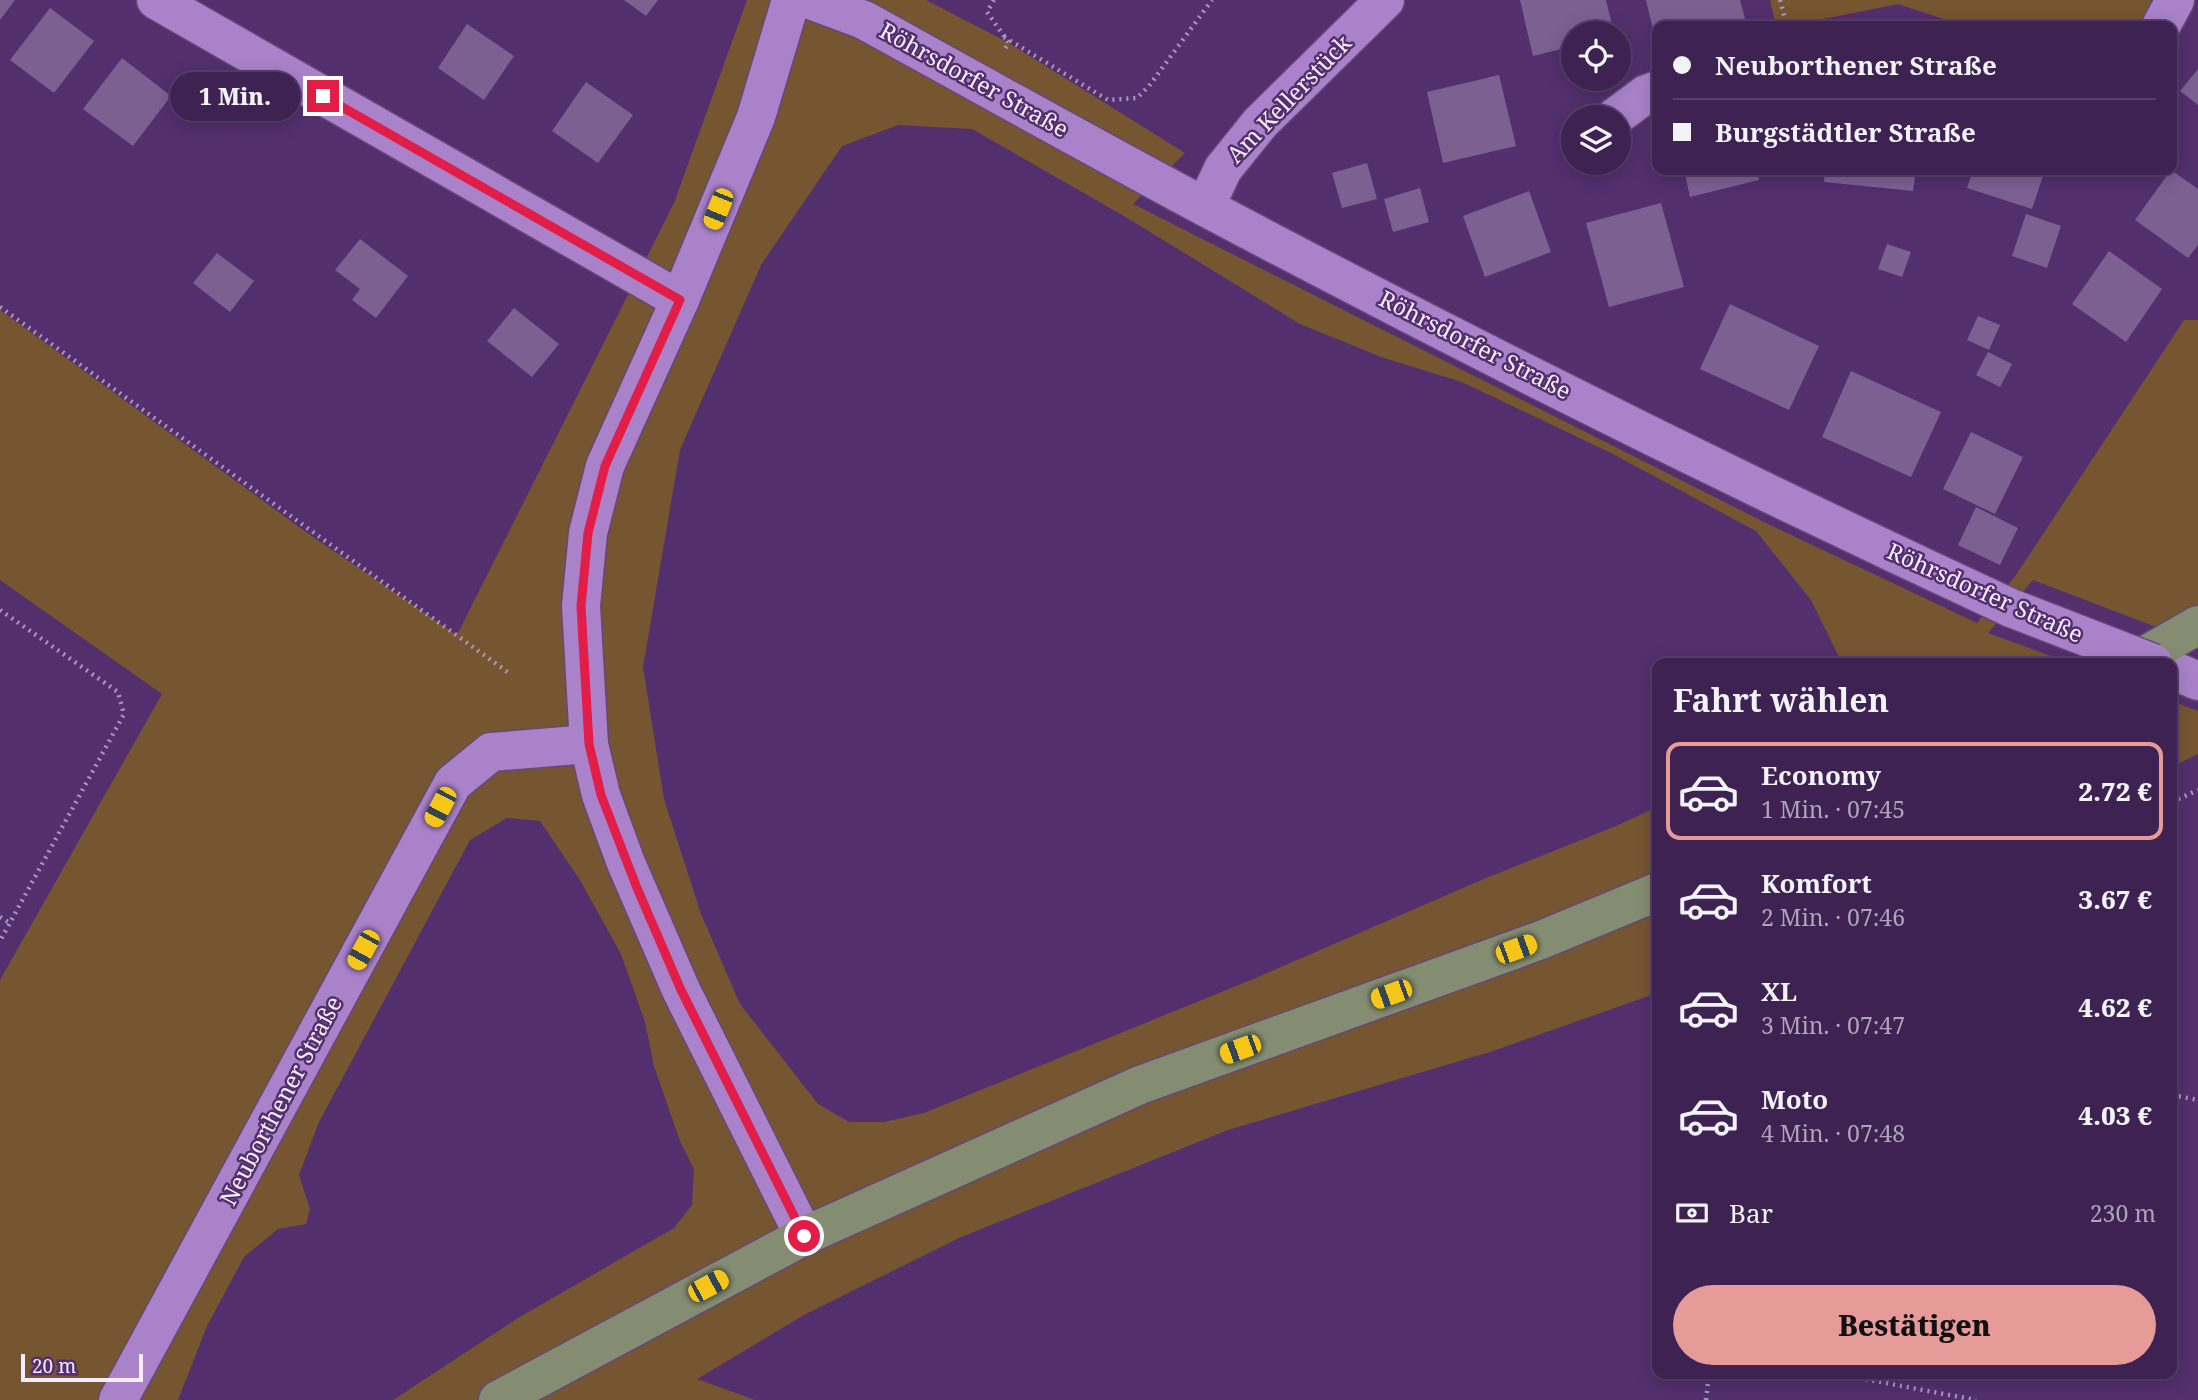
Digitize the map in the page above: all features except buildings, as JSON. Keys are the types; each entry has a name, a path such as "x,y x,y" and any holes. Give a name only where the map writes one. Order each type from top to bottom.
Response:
{"main road":[{"path":"2141,658 2198,625"},
{"path":"498,1400 804,1236 1140,1085 1541,940 1652,894"}],"street":[{"path":"156,0 680,300"},
{"path":"790,0 756,117 680,300 605,466 588,533 581,606 589,744 601,795 631,876 681,990 804,1236"},
{"name":"Röhrsdorfer Straße","path":"810,0 864,20 1205,207 1493,355 1868,541 2011,608 2140,658"},
{"name":"Am Kellerstück","path":"1205,207 1223,169 1260,123 1385,0"},
{"path":"2164,21 2175,0"},
{"path":"1631,105 1652,92"},
{"path":"2177,672 2198,681"},
{"name":"Neuborthener Straße","path":"118,1400 453,783 491,752 589,744"}],"path":[{"path":"980,84 1009,43 987,12 994,0"},
{"path":"1004,37 1108,100 1137,98 1212,0"},
{"path":"1780,0 1786,21"},
{"path":"0,307 509,673"},
{"path":"0,610 118,692 124,714 0,941"},
{"path":"2177,800 2198,790"},
{"path":"0,917 10,923"},
{"path":"2177,1096 2198,1100"},
{"path":"1706,1400 1708,1379"},
{"path":"1865,1379 1976,1400"}],"shaded area":[{"path":"747,0 926,0 1009,43 1185,153 1133,204 1768,524 1977,623 2016,575 2184,320 2198,320 2198,643 2033,580 1988,633 2056,658 1840,658 1811,600 1756,531 1611,453 1462,382 1381,357 1300,324 1124,216 972,129 898,125 842,146 761,265 680,450 643,667 664,799 701,914 740,1004 818,1104 849,1122 884,1122 924,1113 1251,980 1652,809 1652,995 1493,1051 1228,1130 961,1237 804,1315 697,1379 755,1400 393,1400 518,1318 674,1228 692,1205 694,1169 680,1141 654,1066 645,1022 621,954 580,880 540,821 507,818 470,840 319,1122 299,1175 310,1209 306,1224 278,1229 244,1257 207,1326 178,1400 0,1400 0,980 162,694 0,580 0,310 313,537 457,635 674,203"},
{"path":"1770,0 2156,0 2145,21 1950,21 1898,4 1813,21 1775,21"},
{"path":"2177,703 2198,711 2198,754 2177,764"}],"route":[{"path":"323,96 680,300 605,466 588,533 581,606 589,744 601,795 626,863 681,990 804,1236"}]}
